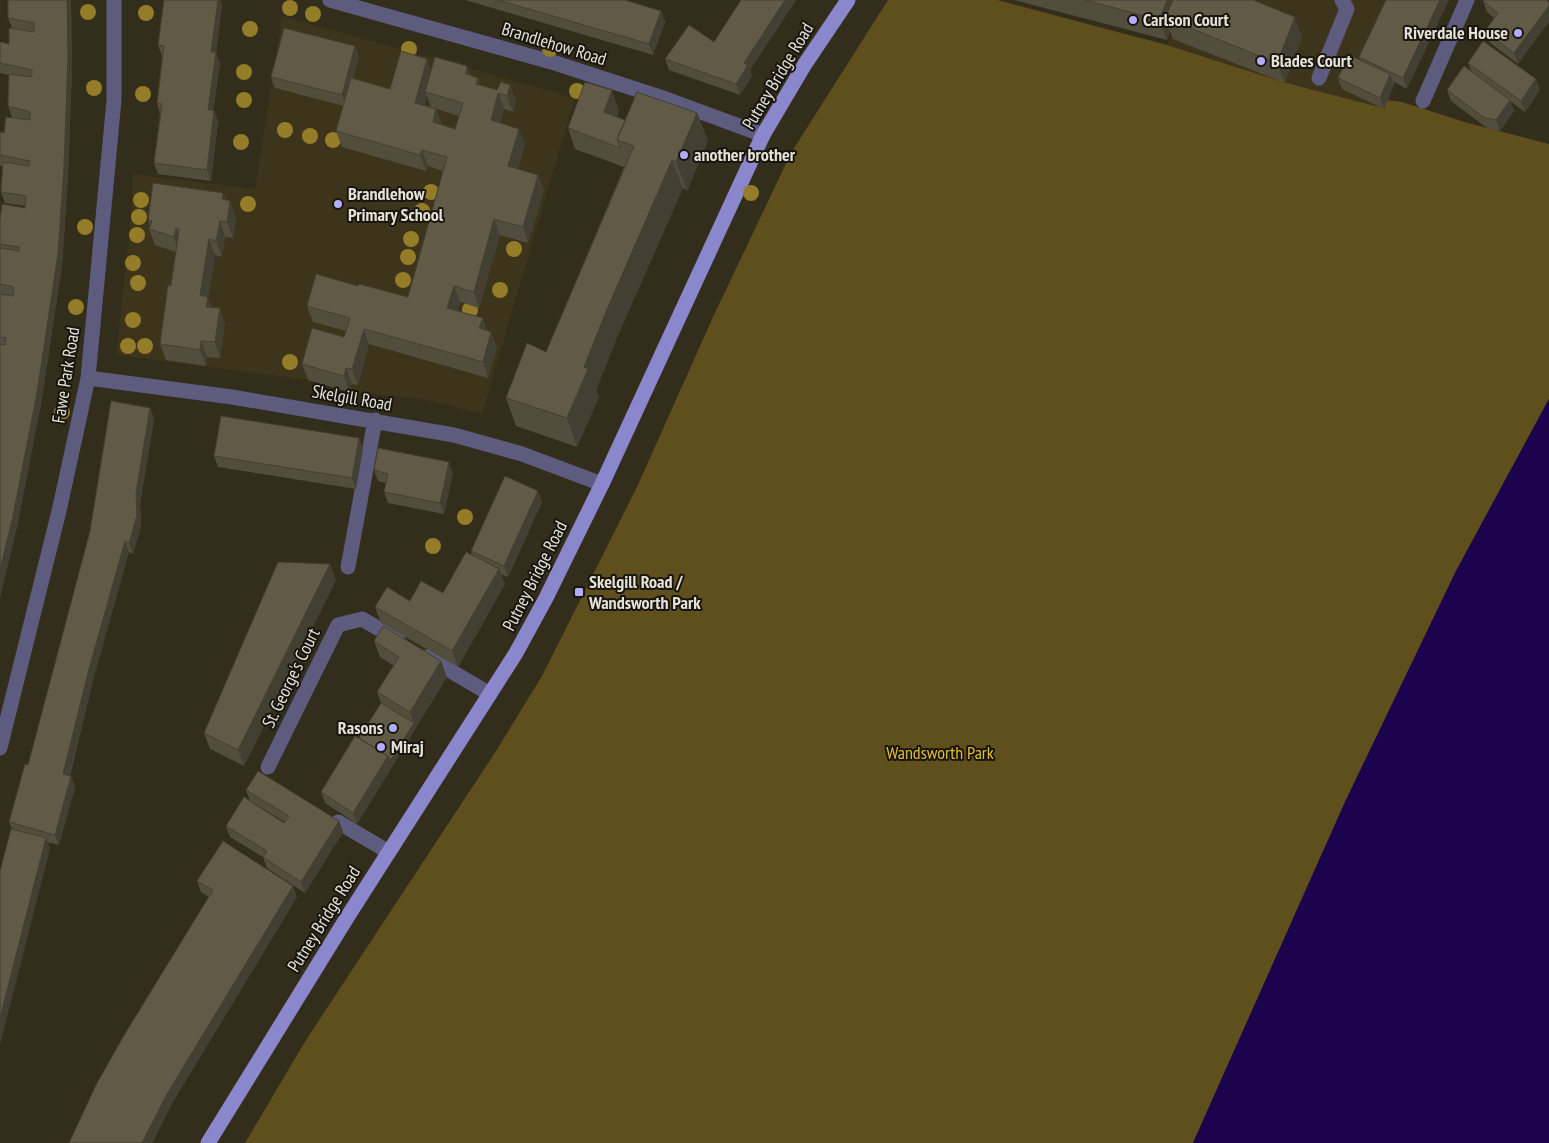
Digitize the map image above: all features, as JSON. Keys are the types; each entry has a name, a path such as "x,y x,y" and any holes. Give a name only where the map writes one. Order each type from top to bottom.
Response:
{"main road":[{"name":"Putney Bridge Road","path":"208,1143 389,852 516,653 546,598 602,484 763,135 805,64 848,0"}],"street":[{"name":"Fawe Park Road","path":"0,748 59,511 88,378 114,100 114,0"},
{"name":"Brandlehow Road","path":"330,0 556,63 666,99 763,135"},
{"path":"1319,78 1347,9 1342,0"},
{"path":"1423,101 1467,0"},
{"name":"Skelgill Road","path":"88,378 232,397 454,435 513,451 602,484"},
{"path":"348,567 375,420"},
{"name":"St. George's Court","path":"268,768 338,625 362,619 490,694"},
{"path":"338,822 389,852"}],"shaded area":[{"path":"1186,0 1389,0 1358,68 1394,85 1384,109 1283,82 1167,45"},
{"name":"Brandlehow Primary School","path":"282,16 575,98 482,414 422,399 349,392 308,380 116,355 131,219 133,174 255,189"},
{"path":"1549,399 1549,1143 1193,1143 1345,802 1456,571"}],"green space":[{"name":"Wandsworth Park","path":"888,0 997,0 1167,45 1283,82 1383,108 1387,100 1402,102 1468,123 1549,144 1549,399 1456,571 1345,802 1193,1143 245,1143 306,1040 496,751 542,676 637,487 713,317 791,153"}],"building":[{"path":"8,0 67,0 68,56 64,166 58,254 37,393 13,516 0,570 0,344 5,345 6,338 0,337 0,294 13,296 14,287 0,284 0,248 19,251 19,247 0,244 0,219 2,204 25,208 26,196 1,192 3,162 29,166 30,161 0,155 0,132 4,133 6,117 30,120 30,112 8,106 9,74 31,77 32,70 0,63 0,42 9,44 9,28 34,32 34,23 8,18"},
{"path":"164,0 218,0 211,52 216,52 208,110 214,110 207,170 154,163 162,104 157,103 164,46 158,45"},
{"path":"498,0 625,0 661,11 649,44"},
{"path":"741,0 785,0 744,63 748,65 736,84 665,59 689,25 714,42"},
{"path":"1085,0 1167,0 1159,20"},
{"name":"Blades Court","path":"1173,0 1253,0 1295,17 1277,63 1165,18"},
{"path":"1386,0 1440,0 1403,78 1359,57"},
{"name":"Riverdale House","path":"1484,0 1546,0 1549,2 1549,6 1514,53 1485,31 1498,13"},
{"path":"284,28 355,46 342,95 271,77"},
{"path":"1483,41 1536,79 1521,101 1468,63"},
{"path":"401,51 427,59 415,103 436,109 433,122 455,129 463,103 425,92 435,57 467,66 466,74 478,78 476,84 497,90 501,82 510,85 507,96 498,93 491,120 519,129 508,166 538,175 523,227 494,219 474,292 454,286 447,308 483,318 479,328 491,332 483,362 364,329 352,369 346,368 344,376 302,364 312,328 344,337 350,318 307,306 316,274 408,297 447,157 422,150 420,155 336,131 351,78 390,89"},
{"path":"1349,55 1390,74 1380,98 1338,78"},
{"path":"1464,66 1510,100 1496,120 1483,117 1447,90"},
{"path":"585,82 612,90 604,112 625,120 617,140 620,148 568,128"},
{"path":"637,92 697,113 676,162 672,160 605,314 584,367 588,369 567,418 506,398 527,343 546,352 558,324 634,146 617,140"},
{"path":"153,183 223,193 222,199 230,201 227,222 220,221 216,241 209,239 200,295 208,297 206,307 220,308 215,342 201,341 200,350 160,344 168,285 171,286 179,230 176,228 174,237 149,229 152,221 148,220"},
{"path":"111,401 150,408 136,493 137,515 129,543 125,541 89,669 63,774 71,776 55,835 9,822 25,764 28,765 90,531"},
{"path":"221,416 359,438 352,478 214,456"},
{"path":"378,448 449,462 440,503 384,492 388,474 374,470"},
{"path":"505,476 538,491 504,566 471,551"},
{"path":"466,552 499,569 452,651 375,607 387,587 410,601 421,581 443,593"},
{"path":"278,562 330,564 238,750 204,733"},
{"path":"383,626 441,661 410,712 377,692 399,657 374,641"},
{"path":"381,703 414,723 390,761 388,756 359,738"},
{"path":"355,736 388,756 353,813 321,792"},
{"path":"258,771 339,821 301,882 263,857 267,851 226,826 244,797 284,823 289,816 246,790"},
{"path":"11,829 46,838 0,1018 0,871"},
{"path":"223,841 293,886 167,1094 142,1143 69,1143 96,1085 123,1037 213,890 197,881"}],"place":[{"name":"Carlson Court","path":"1133,20"},
{"name":"Riverdale House","path":"1518,33"},
{"name":"Blades Court","path":"1261,61"},
{"name":"another brother","path":"684,155"},
{"name":"Brandlehow Primary School","path":"338,204"},
{"name":"Skelgill Road / Wandsworth Park","path":"579,592"},
{"name":"Rasons","path":"393,728"},
{"name":"Miraj","path":"381,747"}]}
